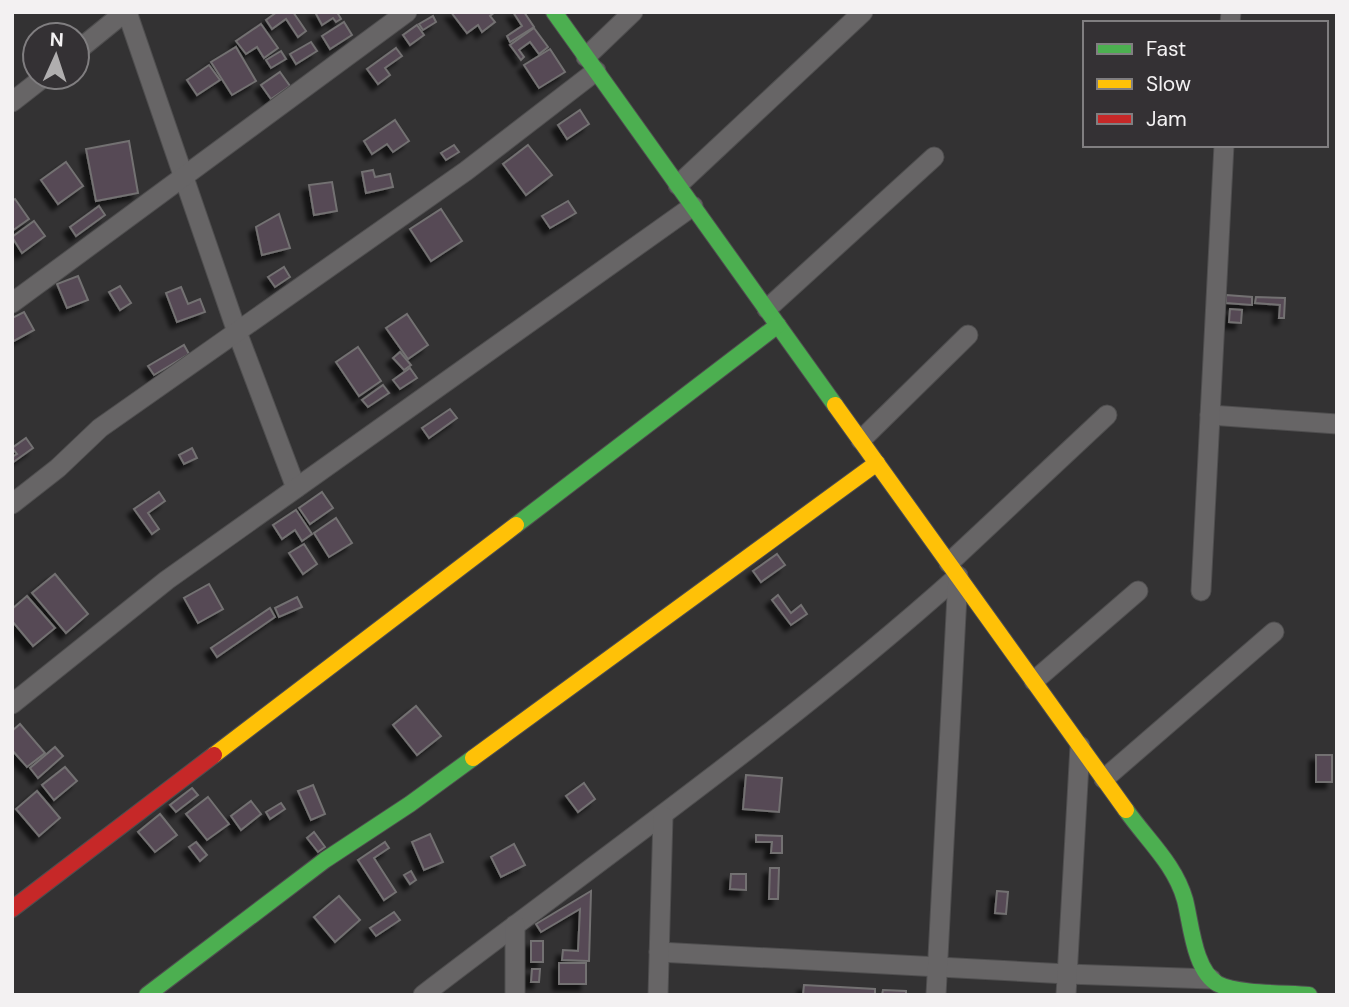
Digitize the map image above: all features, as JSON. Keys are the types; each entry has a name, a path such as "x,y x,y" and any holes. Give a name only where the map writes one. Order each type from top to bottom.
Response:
{"street":[{"path":"91,40 126,12 237,332 296,488"},
{"path":"12,303 408,12"},
{"path":"554,12 1080,746 1167,862 1182,890 1194,940 1205,971 1211,979"},
{"path":"12,504 58,468 100,428 466,171 591,64 634,12"},
{"path":"678,185 863,12"},
{"path":"12,102 26,91"},
{"path":"1201,591 1224,147"},
{"path":"12,909 772,317 933,157"},
{"path":"12,704 167,580 693,206"},
{"path":"861,440 968,335"},
{"path":"423,995 663,816 896,630 1107,415"},
{"path":"1210,415 1337,424"},
{"path":"148,995 325,860 410,804 877,463"},
{"path":"936,995 953,569"},
{"path":"1034,681 1138,591"},
{"path":"1104,779 1274,632"},
{"path":"1066,995 1080,746"},
{"path":"658,995 663,816"},
{"path":"515,925 515,995"},
{"path":"659,952 1211,979 1225,986 1310,995"}],"building":[{"path":"277,12 293,12 306,31 298,37 286,19 272,29 266,20"},
{"path":"315,12 337,12 341,19 336,22 333,18 322,25"},
{"path":"451,12 495,12 490,16 495,22 482,32 478,25 467,33"},
{"path":"513,12 524,12 534,27 510,42 507,36 522,26"},
{"path":"433,16 436,22 423,30 419,24"},
{"path":"344,22 352,35 330,49 322,36"},
{"path":"261,24 278,48 264,58 257,47 246,54 236,41"},
{"path":"417,25 424,35 410,45 403,35"},
{"path":"534,28 548,47 539,54 530,42 519,50 524,57 521,60 510,45"},
{"path":"311,42 317,51 296,64 290,54"},
{"path":"236,47 256,81 232,95 211,62"},
{"path":"396,48 402,56 385,68 390,75 378,84 367,69"},
{"path":"550,49 565,72 539,88 524,65"},
{"path":"281,51 286,59 271,68 266,60"},
{"path":"209,65 220,80 197,95 187,80"},
{"path":"280,72 290,86 271,99 261,85"},
{"path":"580,110 589,124 567,139 558,125"},
{"path":"395,120 409,141 393,152 387,144 372,154 364,141"},
{"path":"129,141 138,193 96,201 86,149"},
{"path":"454,145 459,152 446,160 441,153"},
{"path":"528,145 552,175 526,195 503,164"},
{"path":"66,162 83,186 58,204 41,180"},
{"path":"373,170 375,177 390,174 393,187 366,193 362,172"},
{"path":"332,182 337,211 314,215 309,185"},
{"path":"15,199 29,219 12,231 12,201"},
{"path":"568,201 576,213 550,228 542,216"},
{"path":"99,206 105,215 76,236 70,227"},
{"path":"441,209 462,241 431,261 410,229"},
{"path":"279,214 290,248 262,255 256,227"},
{"path":"34,221 45,236 22,253 12,237"},
{"path":"284,267 290,277 275,287 268,277"},
{"path":"78,276 88,300 67,308 57,284"},
{"path":"120,286 131,303 120,310 109,292"},
{"path":"181,287 188,304 200,299 205,312 177,322 166,293"},
{"path":"1226,295 1252,297 1252,305 1226,303"},
{"path":"1256,297 1285,298 1284,318 1279,318 1280,305 1255,303"},
{"path":"1230,309 1242,310 1241,323 1229,322"},
{"path":"24,312 34,330 12,342 12,318"},
{"path":"407,314 428,345 408,359 386,328"},
{"path":"184,345 189,354 154,375 148,366"},
{"path":"358,347 381,381 359,396 336,362"},
{"path":"400,352 411,365 404,370 393,358"},
{"path":"410,368 417,378 400,389 393,380"},
{"path":"383,385 389,393 368,407 362,400"},
{"path":"450,409 457,418 429,438 422,428"},
{"path":"26,438 33,448 12,463 12,457 17,454 12,448"},
{"path":"192,448 197,458 184,464 179,455"},
{"path":"159,492 165,501 148,513 159,529 152,534 134,509"},
{"path":"322,492 333,508 310,524 299,508"},
{"path":"296,510 312,534 302,541 295,530 282,539 273,525"},
{"path":"336,518 352,543 329,557 314,533"},
{"path":"304,544 317,564 303,574 289,553"},
{"path":"777,554 785,565 761,582 753,571"},
{"path":"55,574 88,614 66,633 32,593"},
{"path":"209,584 223,609 198,623 184,598"},
{"path":"778,595 791,613 801,605 807,614 791,625 772,600"},
{"path":"27,596 55,628 33,646 12,621 12,609"},
{"path":"297,597 302,607 279,617 275,608"},
{"path":"270,608 275,617 217,657 211,648"},
{"path":"416,706 441,736 417,755 393,725"},
{"path":"20,724 45,753 27,767 12,750 12,731"},
{"path":"55,747 63,756 38,778 30,768"},
{"path":"1316,755 1332,755 1332,782 1316,782"},
{"path":"65,767 77,781 54,800 42,785"},
{"path":"746,775 782,778 779,812 743,809"},
{"path":"584,783 595,799 578,812 566,796"},
{"path":"313,785 325,814 311,820 298,791"},
{"path":"192,788 198,795 176,812 170,805"},
{"path":"37,791 60,818 39,836 16,809"},
{"path":"208,797 229,824 207,840 186,814"},
{"path":"251,801 261,814 241,830 231,816"},
{"path":"281,803 285,809 270,819 266,812"},
{"path":"160,814 177,835 155,852 138,832"},
{"path":"314,832 325,847 318,852 307,838"},
{"path":"430,834 443,862 424,870 412,842"},
{"path":"756,835 782,836 782,853 771,853 772,842 756,842"},
{"path":"196,842 207,855 200,861 189,847"},
{"path":"385,842 389,848 374,858 396,892 384,900 358,860"},
{"path":"514,844 525,865 501,877 491,857"},
{"path":"770,868 779,868 778,899 769,899"},
{"path":"411,871 416,880 410,884 404,875"},
{"path":"731,874 746,874 746,890 730,889"},
{"path":"591,891 589,961 562,960 563,950 578,951 580,909 541,932 536,924"},
{"path":"997,891 1008,892 1006,914 995,913"},
{"path":"339,896 360,920 335,942 314,917"},
{"path":"394,912 400,920 376,936 370,928"},
{"path":"531,941 543,941 543,962 531,962"},
{"path":"559,963 586,963 586,984 559,984"},
{"path":"532,969 540,969 539,982 531,982"},
{"path":"804,985 875,989 875,995 803,995"},
{"path":"883,990 906,991 906,995 882,995"}],"traffic: fast":[{"path":"554,12 835,405"},
{"path":"516,525 778,325"},
{"path":"147,995 325,860 410,804 473,758"},
{"path":"1126,810 1175,875 1185,900 1199,958 1210,978 1218,984 1237,990 1309,995"}],"traffic: slow":[{"path":"835,405 1126,810"},
{"path":"473,758 877,463"},
{"path":"214,755 516,525"}],"traffic: jam":[{"path":"12,909 214,755"}]}
